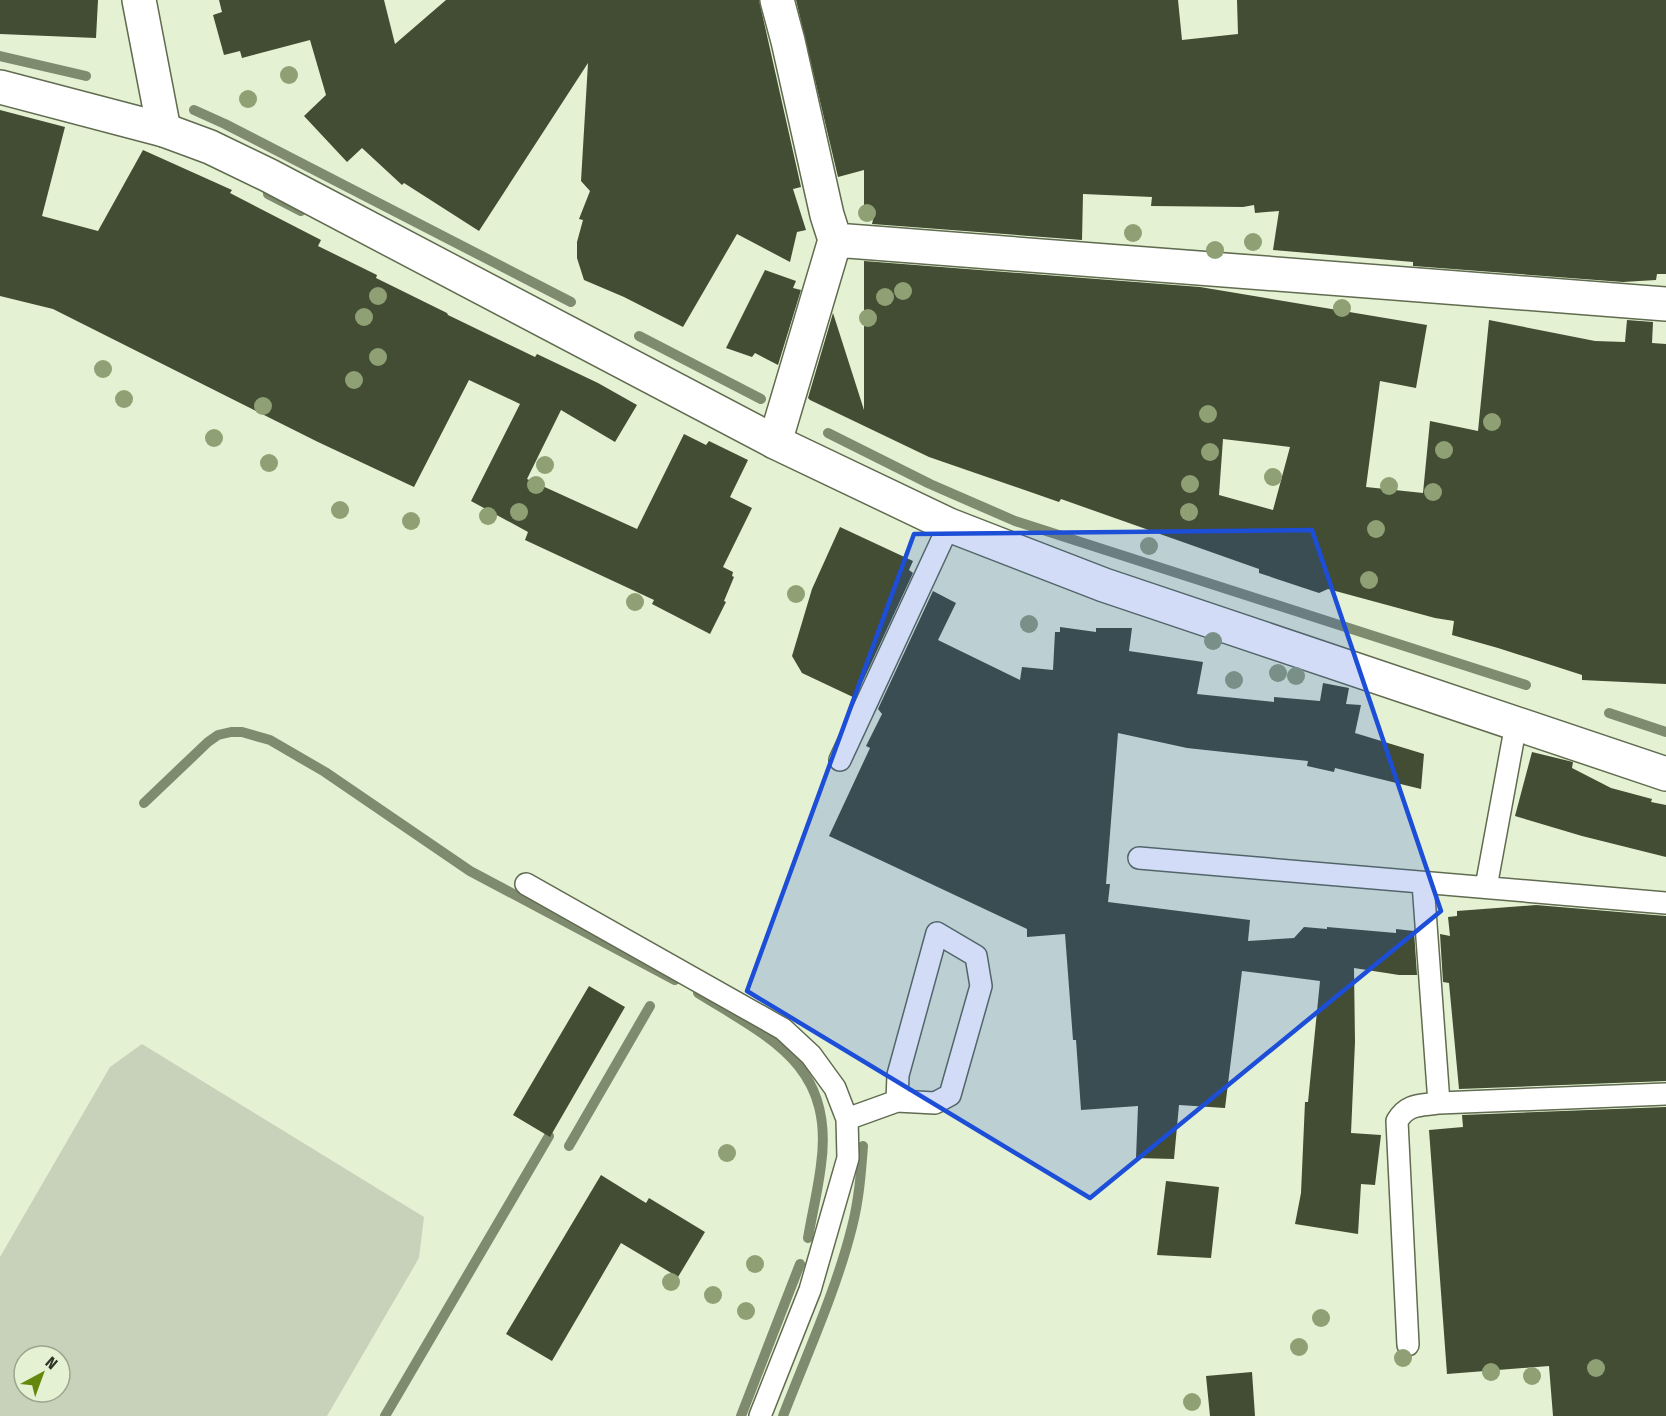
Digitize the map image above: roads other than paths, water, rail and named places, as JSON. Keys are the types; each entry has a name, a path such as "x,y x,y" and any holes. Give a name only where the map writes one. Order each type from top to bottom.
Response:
{"street":[{"path":"139,0 164,130"},
{"path":"775,442 835,240 827,215 777,0"},
{"path":"0,87 164,130 210,147 268,175 775,442 949,525 1104,585 1666,774"},
{"path":"835,240 1666,304"}],"lane":[{"path":"840,760 949,525"},
{"path":"1486,887 1516,724"},
{"path":"1139,858 1666,903"},
{"path":"526,884 783,1029 811,1055 835,1088 847,1119 848,1158 810,1290 760,1416"},
{"path":"1423,884 1439,1103"},
{"path":"847,1119 897,1101 935,1103 950,1095 981,986 976,956 937,933 898,1075 897,1101"},
{"path":"1408,1345 1397,1121 1403,1112 1412,1107 1439,1103 1666,1094"}],"waterway":[{"path":"0,56 86,76"},
{"path":"194,110 571,302"},
{"path":"268,194 301,211"},
{"path":"639,336 761,399"},
{"path":"828,433 930,484 1015,521 1526,685"},
{"path":"1609,713 1666,732"},
{"path":"144,803 218,735 242,732 270,740 325,772 470,871 675,980"},
{"path":"698,993 750,1025 792,1058 807,1078 818,1102 823,1131 821,1165 808,1238"},
{"path":"569,1146 650,1006"},
{"path":"385,1416 549,1136"},
{"path":"783,1416 829,1299 845,1251 856,1207 863,1146"},
{"path":"741,1416 800,1264"}]}
